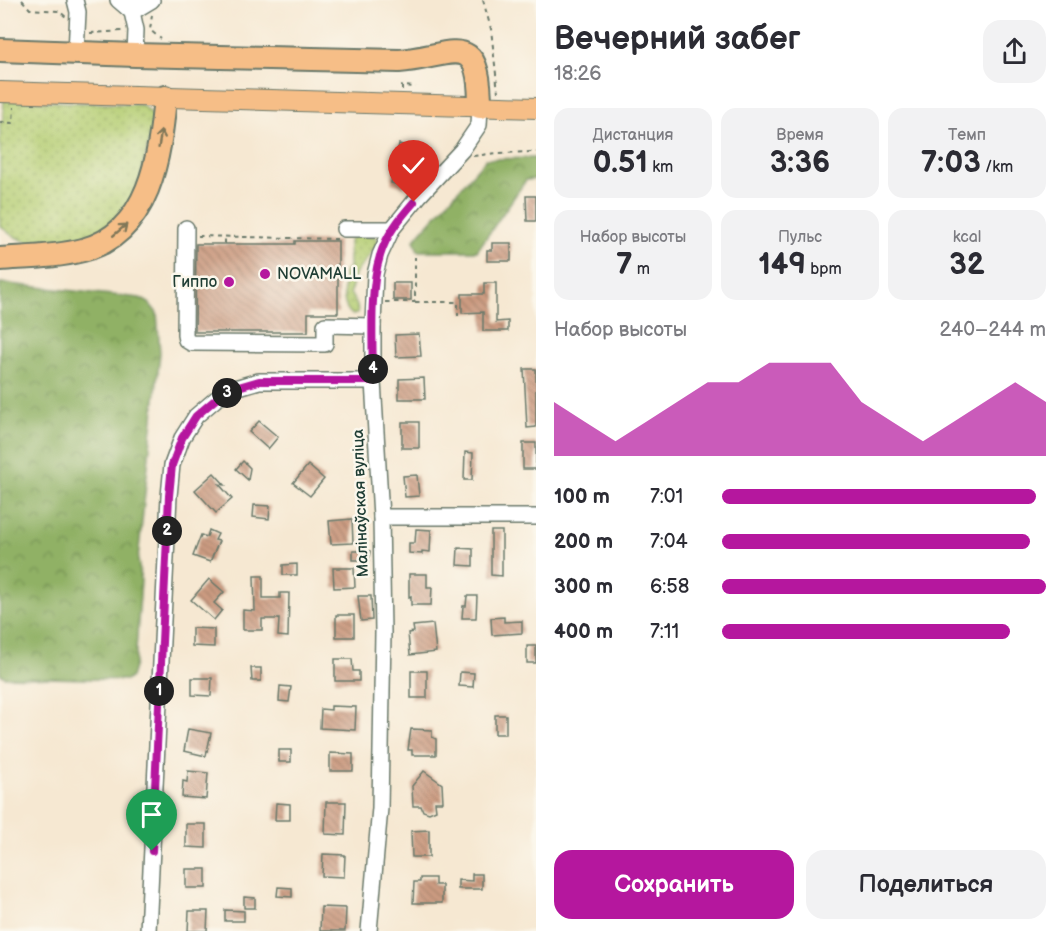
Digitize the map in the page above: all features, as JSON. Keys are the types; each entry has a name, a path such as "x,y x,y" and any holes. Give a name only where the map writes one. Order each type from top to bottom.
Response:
{"highway":[{"path":"1,48 80,43 135,55 399,61 456,51 470,58 475,64 479,82 489,102"},
{"path":"0,260 83,250 99,245 126,225 141,205 156,162 165,97"}],"main road":[{"path":"7,92 489,102 536,108"}],"street":[{"path":"135,55 136,30 125,3 149,1"},
{"path":"79,4 80,43"},
{"name":"Малінаўская вуліца","path":"369,931 380,808 383,632 381,517 373,381 375,274 380,255 392,229 462,150 479,125 489,102"},
{"path":"341,234 392,229"},
{"path":"190,232 185,335 186,340 191,344 325,344 326,325 373,326"},
{"path":"148,931 169,496 172,465 182,438 196,416 216,399 235,388 259,381 373,381"},
{"path":"381,517 536,517"}],"path":[{"path":"22,0 30,9 59,11 66,17 66,25"},
{"path":"483,0 491,29 489,102"},
{"path":"80,43 104,34 126,30"},
{"path":"0,122 14,123"},
{"path":"464,158 497,153 536,152"},
{"path":"190,232 225,237 302,239 341,234"},
{"path":"225,237 225,244"},
{"path":"415,258 415,302"},
{"path":"385,302 458,302 458,316"}],"green space":[{"path":"4,100 142,105 151,113 154,119 135,201 98,238 49,248 13,236 0,226 0,121 3,120"},
{"path":"536,158 536,179 526,180 477,251 418,251 414,240 486,159"},
{"path":"354,235 373,236 379,243 355,274 350,293 358,313 353,315 346,307 343,289 344,272 349,268 349,241"},
{"path":"0,283 140,298 149,303 157,313 160,353 138,559 141,581 135,664 131,677 127,680 5,677 0,674"}],"building":[{"path":"399,144 414,148 405,187 391,183"},
{"path":"526,196 536,196 536,221 527,221"},
{"name":"NOVAMALL","path":"295,241 338,241 338,313 308,313 308,332 195,332 196,244 295,244"},
{"path":"492,243 511,243 511,261 487,261 487,250 492,250"},
{"path":"393,283 411,283 411,300 393,300"},
{"path":"484,283 496,283 496,322 508,321 508,331 483,331 483,312 462,313 462,294 484,294"},
{"path":"419,334 421,356 396,357 395,335"},
{"path":"524,369 536,369 536,427 527,428"},
{"path":"424,378 425,399 399,399 399,379"},
{"path":"259,421 278,437 268,449 249,432"},
{"path":"402,422 419,422 419,448 402,448"},
{"path":"523,443 536,443 536,469 523,469"},
{"path":"465,452 473,453 472,480 464,480"},
{"path":"243,461 250,468 248,480 236,469"},
{"path":"308,465 324,479 310,496 293,483"},
{"path":"214,473 225,485 219,484 232,499 216,513 195,490"},
{"path":"417,475 419,496 405,497 403,476"},
{"path":"254,505 270,506 269,519 253,517"},
{"path":"352,519 353,543 331,544 329,521"},
{"path":"416,529 431,530 430,552 409,553 409,543 415,543"},
{"path":"209,530 218,534 215,540 219,541 210,562 193,556 201,535 207,537"},
{"path":"491,531 502,531 502,576 491,575"},
{"path":"458,548 473,549 473,566 457,565"},
{"path":"353,551 370,551 369,560 353,560"},
{"path":"297,564 297,575 283,575 283,565"},
{"path":"333,568 354,568 355,587 334,588"},
{"path":"409,574 427,574 427,587 432,587 431,605 411,605"},
{"path":"254,576 263,576 263,598 280,598 280,593 289,593 288,637 278,636 279,619 262,619 262,630 243,630 243,610 255,611"},
{"path":"209,579 224,592 214,603 222,610 214,620 191,600"},
{"path":"358,596 371,596 372,620 361,621"},
{"path":"467,596 477,596 476,618 462,618"},
{"path":"336,615 354,615 354,637 336,637"},
{"path":"504,617 504,622 522,621 522,633 492,635 491,618"},
{"path":"433,624 436,652 410,655 408,633 414,632 413,626"},
{"path":"192,628 214,629 214,647 192,646"},
{"path":"527,646 536,646 536,663 527,663"},
{"path":"335,659 352,659 353,671 359,671 359,681 335,681"},
{"path":"251,668 261,668 261,681 252,681"},
{"path":"411,671 427,671 427,698 411,698"},
{"path":"460,672 474,673 473,687 459,686"},
{"path":"192,678 212,678 211,696 192,695"},
{"path":"280,686 291,687 289,702 279,701"},
{"path":"331,706 356,707 355,730 320,728 321,709 331,710"},
{"path":"495,715 506,715 506,734 495,734"},
{"path":"188,729 211,733 206,756 184,751"},
{"path":"411,729 432,730 432,737 436,739 436,755 412,755 412,750 408,750"},
{"path":"279,750 291,750 291,762 279,762"},
{"path":"330,753 353,754 353,771 330,771"},
{"path":"188,771 208,773 206,799 182,797 183,781 187,782"},
{"path":"424,771 442,784 443,802 435,802 436,810 429,813 423,811 421,806 413,806 412,786"},
{"path":"326,802 346,802 345,835 325,834"},
{"path":"276,803 290,804 290,820 275,820"},
{"path":"186,824 206,824 206,848 186,847"},
{"path":"429,830 429,857 412,857 411,831"},
{"path":"323,854 345,855 344,877 322,876"},
{"path":"186,869 206,869 206,888 186,888"},
{"path":"472,874 482,874 482,889 458,889 458,880 472,881"},
{"path":"420,878 435,878 435,885 442,885 442,903 413,903 414,882 420,882"},
{"path":"278,887 292,888 292,897 277,896"},
{"path":"244,897 255,898 255,908 244,908"},
{"path":"321,907 346,908 345,931 320,931"},
{"path":"225,910 244,911 244,921 225,921"},
{"path":"189,911 208,911 207,931 188,931"}],"place":[{"name":"NOVAMALL","path":"265,274"},
{"name":"Гиппо","path":"229,282"}],"route":[{"path":"152,851 166,535 172,465 182,438 196,416 216,399 235,388 259,381 373,381 375,274 380,255 392,229 414,202"}]}
